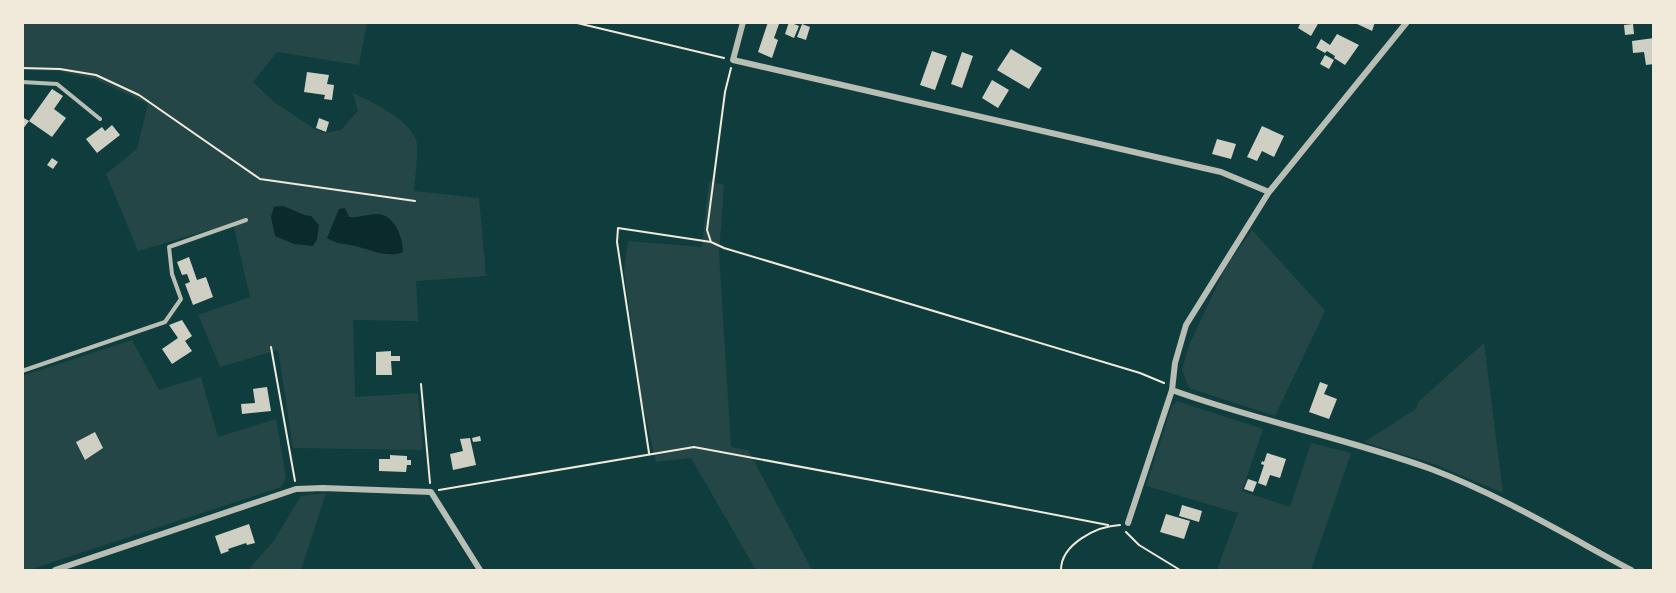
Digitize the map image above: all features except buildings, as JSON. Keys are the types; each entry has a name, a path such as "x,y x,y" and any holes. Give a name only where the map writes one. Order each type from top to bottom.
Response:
{"street":[{"path":"742,22 733,60 1221,172 1269,192"},
{"path":"1128,523 1172,388 1174,363 1186,325 1269,192 1407,22"},
{"path":"1172,388 1242,414 1431,469 1495,498 1631,570"},
{"path":"55,570 296,489 323,488 430,492 480,570"}],"lane":[{"path":"22,82 57,84 100,119"},
{"path":"22,371 165,322 181,299 172,274 169,247 246,220"}],"path":[{"path":"573,22 733,60 725,92 707,230 711,242"},
{"path":"22,68 60,69 96,75 139,95 260,179 415,201"},
{"path":"649,453 617,242 618,228 711,242 724,248 1140,373 1172,388"},
{"path":"271,347 296,489"},
{"path":"421,384 430,492 694,447 1108,525 1128,523 1126,531 1130,537 1179,570"},
{"path":"1061,570 1061,563 1073,545 1108,525"}],"shaded area":[{"path":"23,23 367,23 359,65 277,52 253,82 274,102 316,130 325,133 341,130 358,111 353,93 370,101 398,118 412,132 416,140 414,191 479,198 486,276 416,281 418,321 353,320 355,397 418,393 423,450 293,448 278,350 220,367 198,315 250,297 233,223 138,251 106,174 137,149 148,104 95,79 59,71 23,70","holes":["373,214 395,255 339,243 328,238 337,224 342,221"]},
{"path":"709,181 724,185 719,254 731,447 748,450 812,570 756,570 691,458 656,462 641,397 624,270 628,241 702,247"},
{"path":"282,206 311,216 319,225 317,239 313,246 294,244 275,236 271,217 274,207"},
{"path":"345,208 349,217 378,214 389,218 400,234 403,252 383,254 327,238 339,209"},
{"path":"1252,230 1325,311 1275,416 1189,388 1182,370 1189,345 1226,267"},
{"path":"132,340 159,390 201,377 218,437 276,419 286,477 281,487 29,570 23,570 22,376"},
{"path":"1484,343 1503,493 1434,464 1364,442 1416,409 1418,402"},
{"path":"1177,401 1263,429 1242,491 1290,507 1311,443 1351,453 1311,570 1217,570 1238,513 1146,486 1172,406"},
{"path":"326,493 301,570 248,570 273,542 301,496"}]}
